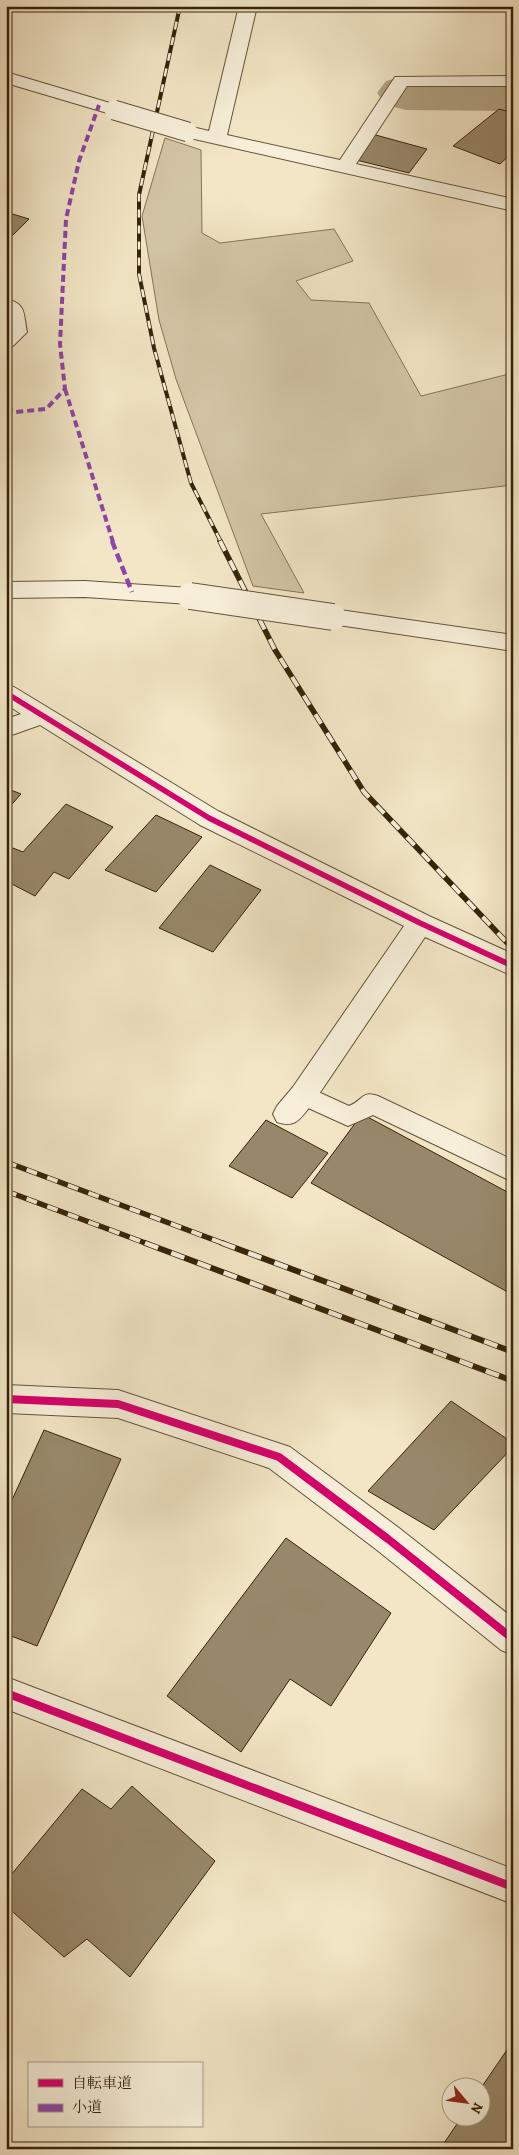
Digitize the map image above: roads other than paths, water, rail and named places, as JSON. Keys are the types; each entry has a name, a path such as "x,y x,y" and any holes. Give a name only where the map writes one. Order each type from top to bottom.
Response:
{"street":[{"path":"217,138 248,6"},
{"path":"6,77 188,132 513,205"},
{"path":"345,167 401,81 513,81"},
{"path":"6,305 12,307 17,332 6,342"},
{"path":"6,590 85,589 190,596 513,643"},
{"path":"6,693 40,716 209,818 420,923 513,966"},
{"path":"6,728 40,716"},
{"path":"295,1104 420,923"},
{"path":"6,1399 118,1404 279,1457 388,1539 513,1639"},
{"path":"6,1693 513,1887"}],"lane":[{"path":"295,1104 348,1116 362,1111 370,1103 513,1172"}],"waterway":[{"path":"406,93 513,94"}],"railway":[{"path":"180,6 139,195 139,274 154,348 191,483 221,542"},
{"path":"220,541 275,650 364,792 513,949"},
{"path":"6,1162 225,1244"},
{"path":"6,1191 148,1244"},
{"path":"145,1243 513,1381"},
{"path":"222,1243 513,1352"}]}
